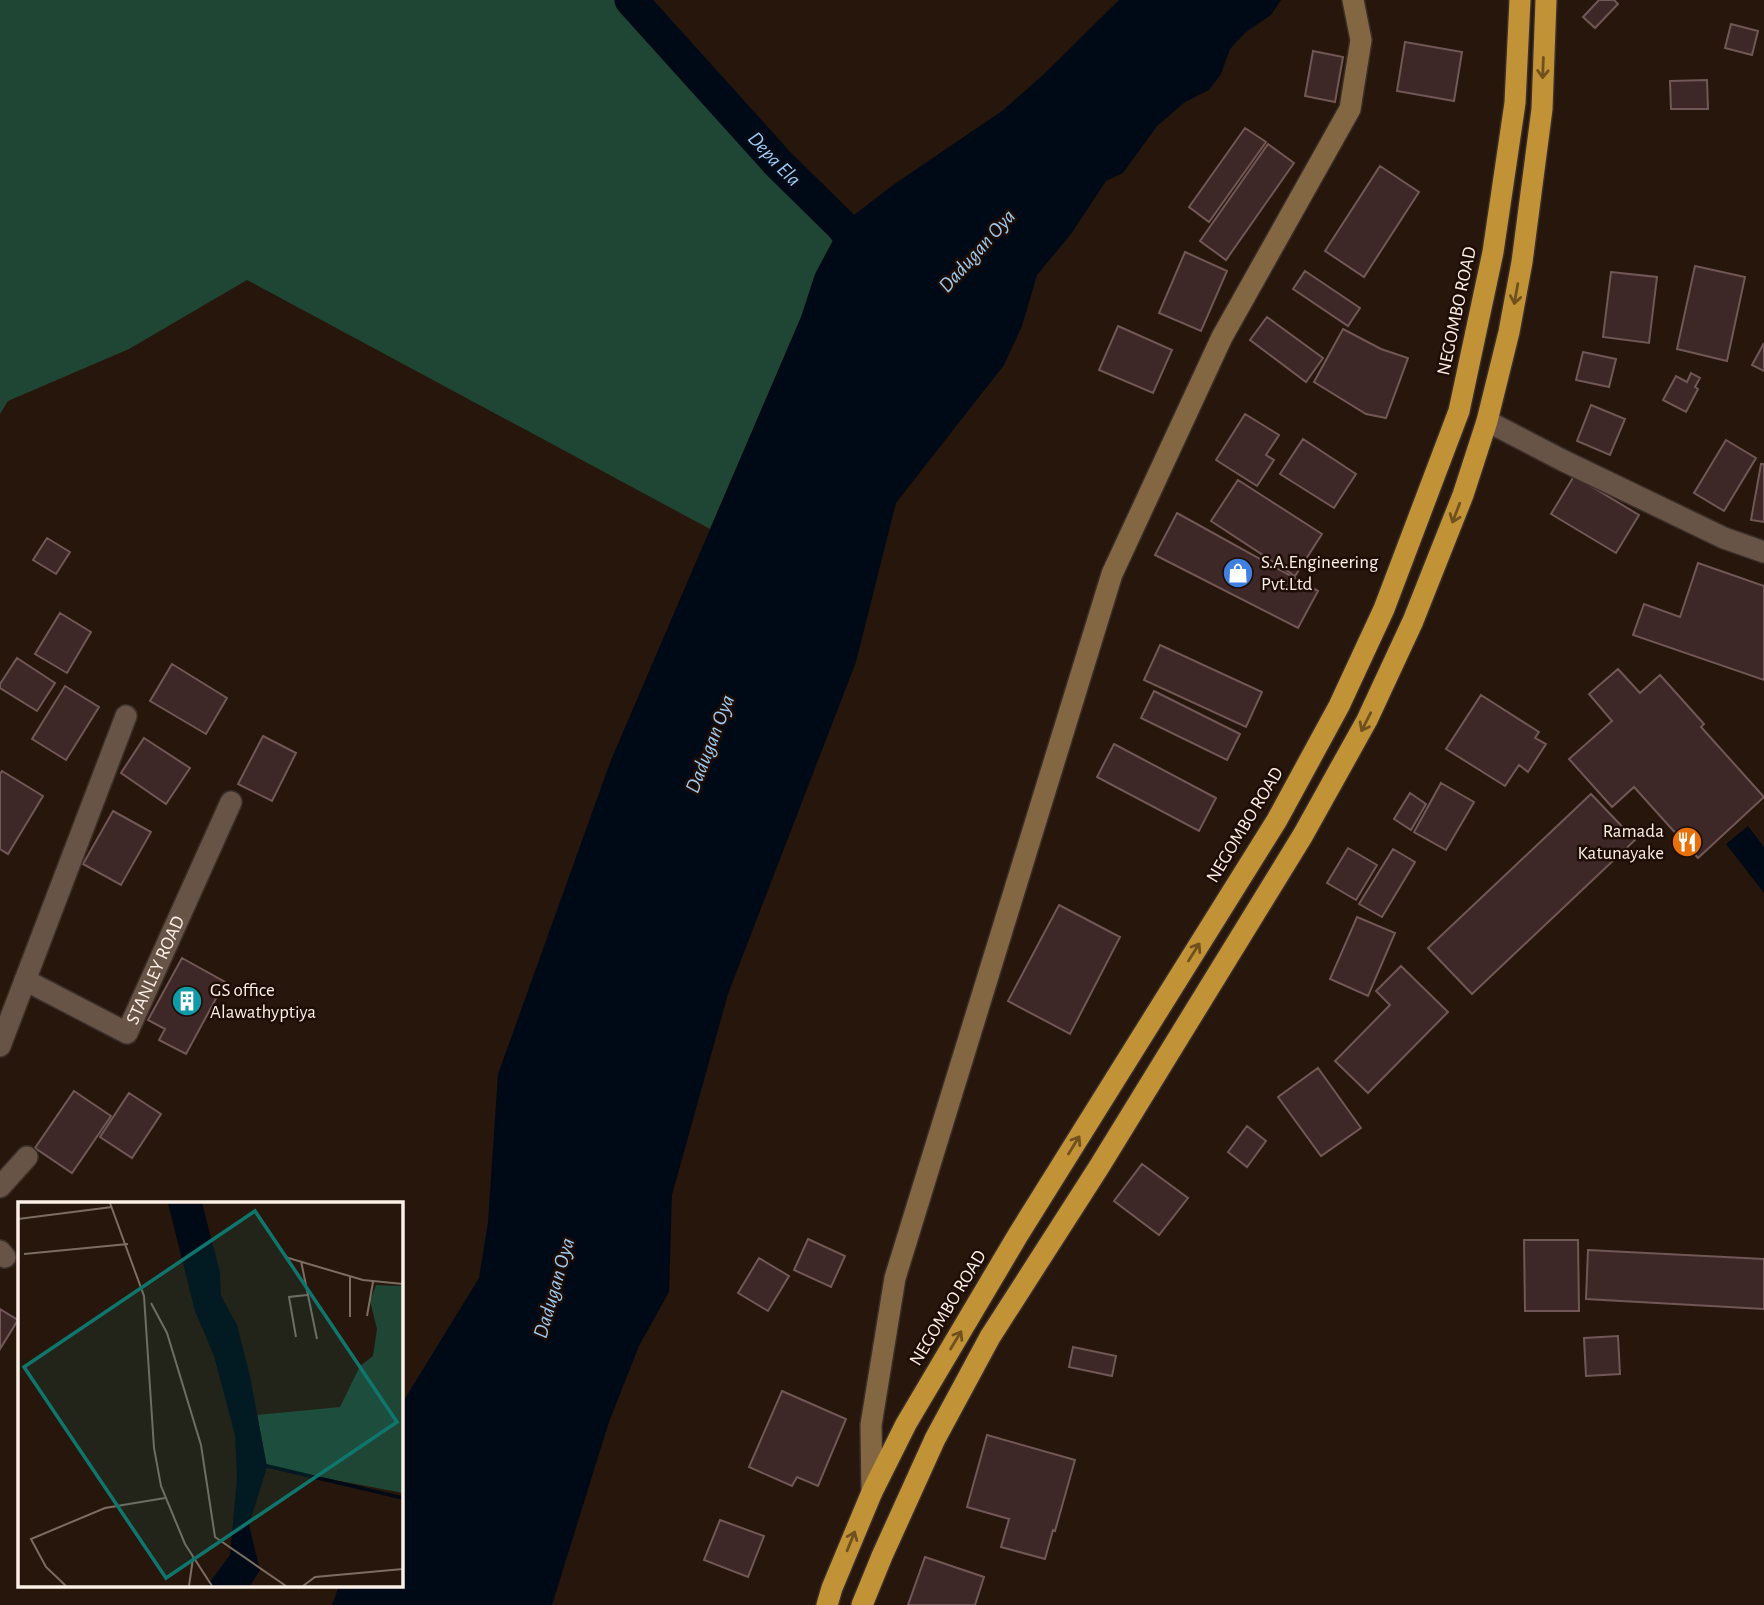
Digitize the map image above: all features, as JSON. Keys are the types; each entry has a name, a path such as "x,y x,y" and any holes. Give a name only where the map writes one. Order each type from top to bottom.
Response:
{"highway":[{"name":"NEGOMBO ROAD","path":"827,1605 872,1492 906,1424 1018,1235 1276,820 1339,706 1384,609 1462,399 1493,252 1515,103 1520,0"},
{"path":"862,1605 935,1439 990,1337 1099,1167 1303,835 1367,720 1413,621 1463,495 1488,421 1509,332 1522,261 1542,109 1550,5"}],"street":[{"path":"872,1492 871,1425 895,1278 1112,574 1222,337 1350,109 1361,40 1353,0"},
{"path":"1488,421 1724,538 1764,552"},
{"path":"0,1046 126,716"},
{"name":"STANLEY ROAD","path":"25,980 127,1033 231,802"},
{"path":"0,1187 27,1157"}],"green space":[{"path":"0,0 616,0 841,225 710,529 247,280 129,349 8,401 0,414"}],"water":[{"name":"Dadugan Oya","path":"1119,0 1281,0 1271,15 1246,32 1230,49 1221,74 1209,90 1185,102 1157,126 1123,173 1106,181 1071,234 1037,275 1022,326 1004,365 896,503 856,662 728,994 672,1195 669,1292 639,1346 609,1422 552,1605 332,1605 338,1588 402,1588 402,1403 479,1278 488,1222 498,1074 611,760 801,317 815,274 841,225 893,185 1002,111"},
{"path":"1748,826 1764,847 1764,893 1726,844"}],"building":[{"path":"1599,0 1614,0 1618,4 1595,28 1583,17"},
{"path":"1731,24 1758,31 1752,55 1725,48"},
{"path":"1405,42 1462,52 1454,101 1397,91"},
{"path":"1313,51 1343,57 1335,102 1305,96"},
{"path":"1707,80 1708,109 1671,109 1670,81"},
{"path":"1245,128 1266,142 1209,222 1189,207"},
{"path":"1268,144 1294,163 1226,260 1200,241"},
{"path":"1380,166 1419,192 1364,277 1325,251"},
{"path":"1185,252 1227,271 1201,331 1159,313"},
{"path":"1695,266 1745,277 1727,361 1677,349"},
{"path":"1305,271 1360,308 1348,326 1293,289"},
{"path":"1611,272 1657,277 1649,343 1603,337"},
{"path":"1267,317 1323,358 1306,382 1250,340"},
{"path":"1118,326 1172,350 1153,393 1099,370"},
{"path":"1343,329 1381,349 1408,358 1386,418 1366,414 1314,382"},
{"path":"1764,343 1764,371 1752,365"},
{"path":"1583,352 1616,359 1609,387 1576,380"},
{"path":"1691,373 1700,378 1695,387 1698,389 1686,412 1663,400 1676,376 1687,382"},
{"path":"1591,405 1625,419 1610,455 1577,441"},
{"path":"1245,414 1279,435 1266,455 1274,460 1257,486 1216,460"},
{"path":"1303,439 1356,474 1334,508 1280,474"},
{"path":"1726,440 1756,458 1724,511 1694,493"},
{"path":"1761,464 1764,464 1764,522 1751,520"},
{"path":"1574,476 1639,515 1616,553 1551,514"},
{"path":"1238,480 1322,534 1295,576 1211,521"},
{"name":"S.A.Engineering Pvt.Ltd","path":"1177,513 1318,591 1298,628 1155,555"},
{"path":"47,538 70,552 56,574 33,560"},
{"path":"1698,563 1764,586 1764,680 1633,635 1644,604 1680,617"},
{"path":"60,613 91,632 67,673 35,654"},
{"path":"1160,645 1262,692 1246,727 1144,680"},
{"path":"17,658 55,683 37,711 0,688"},
{"path":"172,664 227,698 206,734 150,701"},
{"path":"1618,669 1640,693 1660,675 1704,724 1701,727 1764,797 1698,858 1634,787 1612,807 1569,759 1612,721 1589,694"},
{"path":"65,686 99,707 66,760 32,739"},
{"path":"1154,691 1240,734 1227,760 1141,718"},
{"path":"1481,695 1539,732 1535,738 1546,744 1528,772 1519,765 1505,786 1446,749"},
{"path":"263,736 296,753 272,801 238,784"},
{"path":"144,738 190,768 166,804 121,773"},
{"path":"1114,744 1216,798 1199,831 1097,777"},
{"path":"2,771 43,796 8,854 0,849"},
{"path":"1441,783 1474,802 1446,850 1414,832"},
{"path":"1410,793 1426,804 1411,830 1394,819"},
{"path":"1591,794 1635,840 1472,994 1428,948"},
{"path":"113,811 151,832 121,885 83,864"},
{"path":"1348,848 1377,865 1356,900 1327,883"},
{"path":"1393,849 1415,862 1382,917 1359,904"},
{"path":"1059,905 1120,937 1070,1034 1008,1001"},
{"path":"1357,917 1395,933 1368,996 1330,979"},
{"name":"GS office Alawathyptiya","path":"182,958 225,982 186,1054 159,1040 165,1029 148,1020"},
{"path":"1401,966 1448,1012 1368,1093 1335,1061 1390,1005 1376,991"},
{"path":"1318,1068 1361,1128 1321,1156 1278,1097"},
{"path":"74,1091 111,1116 72,1173 35,1148"},
{"path":"129,1093 161,1114 132,1158 100,1137"},
{"path":"1247,1126 1266,1141 1247,1167 1228,1152"},
{"path":"1142,1164 1188,1198 1159,1235 1114,1201"},
{"path":"808,1239 845,1256 831,1287 794,1270"},
{"path":"1524,1240 1578,1240 1579,1311 1525,1311"},
{"path":"1588,1250 1764,1259 1764,1309 1586,1299"},
{"path":"759,1258 789,1276 768,1311 738,1293"},
{"path":"0,1309 18,1320 0,1349"},
{"path":"1618,1336 1620,1374 1586,1376 1584,1338"},
{"path":"1073,1347 1116,1356 1112,1376 1069,1367"},
{"path":"782,1391 846,1419 818,1486 797,1477 792,1486 749,1467"},
{"path":"987,1435 1075,1460 1045,1559 1001,1547 1009,1519 967,1507"},
{"path":"720,1520 764,1536 748,1577 704,1560"},
{"path":"925,1557 984,1577 975,1605 908,1605"}],"waterway":[{"name":"Depa Ela","path":"631,0 778,163 841,225 868,259"}],"place":[{"name":"S.A.Engineering Pvt.Ltd","path":"1238,573"},
{"name":"Ramada Katunayake","path":"1687,842"},
{"name":"GS office Alawathyptiya","path":"187,1001"}]}
